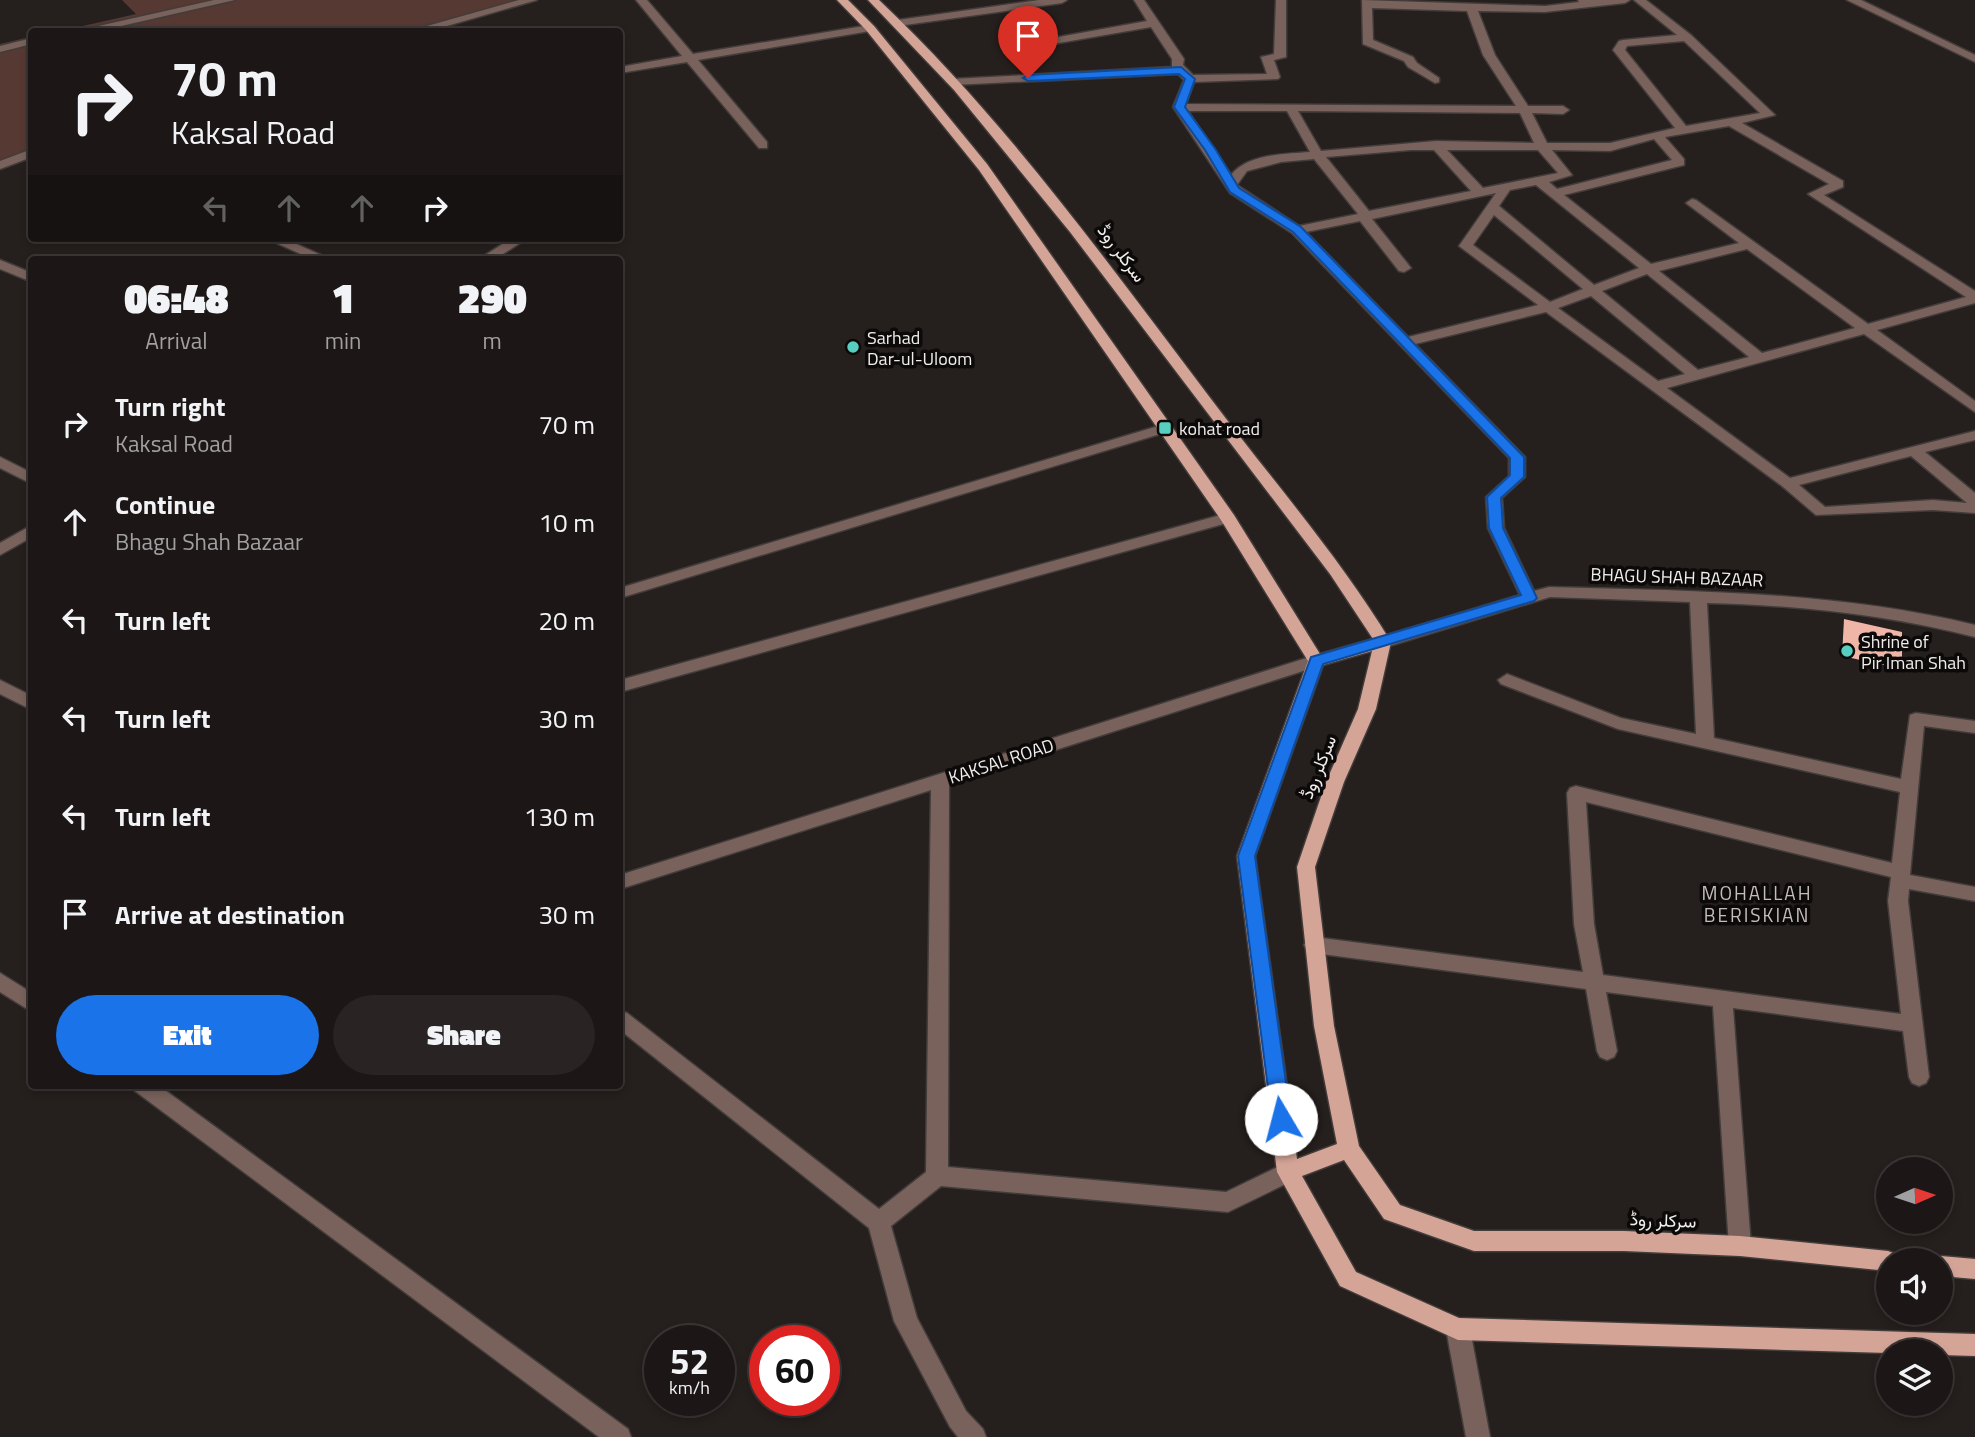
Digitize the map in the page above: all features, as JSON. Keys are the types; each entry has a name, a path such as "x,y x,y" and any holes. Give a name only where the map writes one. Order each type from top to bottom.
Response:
{"main road":[{"path":"842,0 870,28 983,167 1228,518 1316,661 1246,856 1288,1172 1348,1279 1458,1329 1975,1345"},
{"name":"سرکلر روڈ","path":"873,0 952,82 1080,235 1336,570 1383,642 1367,709 1335,782 1306,867 1324,1026 1349,1149 1392,1212 1474,1241 1624,1241 1741,1246 1876,1260"},
{"path":"870,28 898,23"},
{"name":"KAKSAL ROAD","path":"1316,661 1383,642"},
{"path":"1288,1172 1349,1149"},
{"path":"1953,1267 1975,1269"}],"street":[{"path":"96,28 230,0"},
{"path":"450,27 532,0"},
{"path":"641,0 763,145"},
{"path":"898,23 1062,0"},
{"path":"1139,0 1156,23 1186,75 1179,107 1234,190 1297,230 1517,457 1517,477 1494,497 1496,528 1529,598"},
{"path":"952,82 1186,75 1274,77 1267,57 1280,57 1281,0"},
{"path":"1435,80 1412,65 1409,59 1367,42 1367,3 1545,9 1586,2 1625,0"},
{"path":"1231,184 1243,168 1280,158 1436,145 1610,147 1657,135 1769,115 1687,37 1639,0"},
{"path":"1852,0 1975,59"},
{"path":"1297,230 1566,175 1543,148 1524,109 1489,55 1471,7"},
{"path":"1053,41 1156,23"},
{"path":"623,69 870,28"},
{"path":"1683,131 1619,50 1623,43 1687,37"},
{"path":"0,49 28,42"},
{"path":"1179,107 1563,110"},
{"path":"1290,107 1317,155 1404,268"},
{"path":"1731,122 1839,184 1814,194 1975,298"},
{"path":"1555,193 1680,162 1657,135"},
{"path":"1436,145 1479,192"},
{"path":"0,165 28,154"},
{"path":"1538,180 1759,358"},
{"path":"1506,187 1466,246 1787,483 1822,512 1933,505 1975,508"},
{"path":"1692,202 1869,328 1975,408"},
{"path":"1492,207 1696,376"},
{"path":"282,242 316,256"},
{"path":"491,256 514,242"},
{"path":"1405,342 1548,307 1649,269 1750,244"},
{"path":"0,264 28,276"},
{"path":"1657,386 1975,298"},
{"path":"623,592 1166,428"},
{"path":"1787,483 1975,435"},
{"path":"1914,451 1975,501"},
{"path":"0,462 28,476"},
{"path":"623,685 1228,518"},
{"path":"0,550 28,532"},
{"name":"BHAGU SHAH BAZAAR","path":"1383,642 1549,592 1765,599 1923,618 1975,631"},
{"path":"1698,596 1705,743"},
{"name":"KAKSAL ROAD","path":"623,881 1316,661"},
{"path":"1507,680 1618,723 1909,787"},
{"path":"0,686 28,702"},
{"path":"1919,1077 1898,901 1916,719 1975,727"},
{"path":"937,1176 940,780"},
{"path":"1607,1051 1584,924 1576,793 1975,894"},
{"path":"1314,945 1593,984 1722,997 1913,1024"},
{"path":"0,981 28,1001"},
{"path":"1722,997 1741,1246"},
{"path":"623,1021 879,1222 906,1321 958,1419 974,1437"},
{"path":"147,1089 618,1437"},
{"path":"879,1222 937,1176 1228,1202 1288,1172"},
{"path":"1458,1329 1478,1437"}],"shaded area":[{"path":"122,0 533,0 425,28 74,28 136,14"},
{"path":"28,38 28,159 0,169 0,44"}],"building":[{"path":"1844,619 1902,632 1902,669 1842,656"}],"place":[{"name":"Sarhad Dar-ul-Uloom","path":"853,347"},
{"name":"kohat road","path":"1165,428"},
{"name":"Shrine of Pir Iman Shah","path":"1847,651"}],"district":[{"name":"MOHALLAH BERISKIAN","path":"1757,903"}],"route":[{"path":"1028,78 1181,70 1190,79 1179,107 1234,190 1297,230 1517,457 1517,477 1494,497 1496,528 1529,598 1316,661 1246,856 1281,1119"}]}
